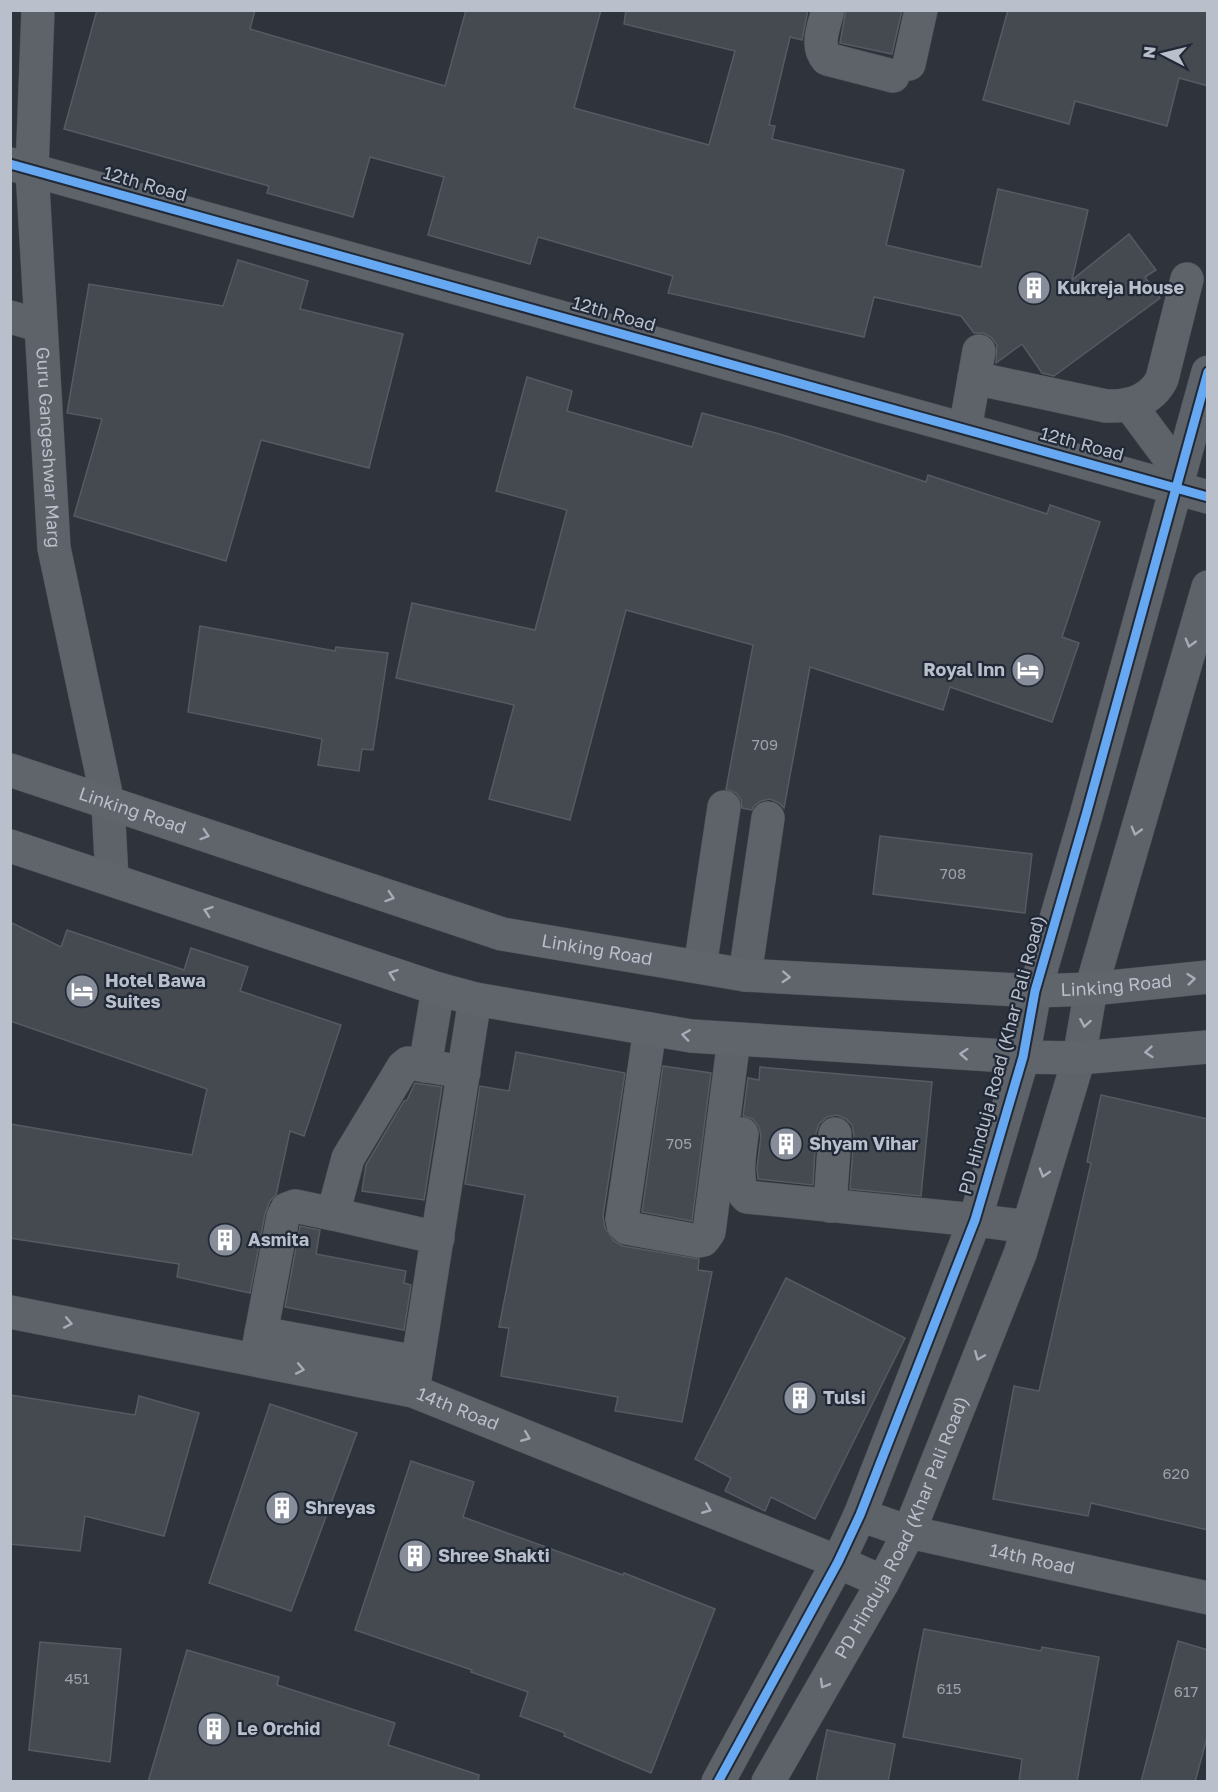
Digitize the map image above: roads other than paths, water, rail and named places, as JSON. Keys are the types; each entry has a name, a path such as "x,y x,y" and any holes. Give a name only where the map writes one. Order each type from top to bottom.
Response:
{"main road":[{"name":"Linking Road","path":"10,770 502,934 745,975 1035,991 1208,977"},
{"path":"10,846 438,989 475,999 691,1036 1023,1058 1079,1058 1208,1047"}],"street":[{"name":"Guru Gangeshwar Marg","path":"38,10 21,167 41,326 54,548 108,803 112,879"},
{"path":"828,10 820,48 827,59 901,70 921,10"},
{"name":"12th Road","path":"21,167 965,429 1177,479 1208,497"},
{"path":"965,429 977,364 1106,406 1120,407 1146,398 1159,385 1186,278"},
{"path":"10,317 41,326"},
{"name":"PD Hinduja Road (Khar Pali Road)","path":"718,1782 838,1562 860,1515 975,1220 1023,1058 1035,991 1208,372"},
{"path":"1159,385 1195,417"},
{"path":"1130,405 1177,479"},
{"name":"PD Hinduja Road (Khar Pali Road)","path":"768,1782 883,1582 909,1532 1020,1254 1079,1058 1091,988 1208,587"},
{"path":"700,967 724,807"},
{"path":"745,975 768,818"},
{"path":"425,1066 438,989"},
{"path":"415,1377 475,999"},
{"path":"650,1029 623,1224 627,1228 698,1241 703,1240 709,1232 741,1039"},
{"path":"741,1039 738,1178 739,1188 747,1197 1028,1227"},
{"path":"333,1214 348,1158 403,1067 408,1064 464,1072"},
{"path":"830,1206 834,1134"},
{"path":"259,1346 283,1216 287,1209 295,1206 438,1238"},
{"name":"14th Road","path":"10,1312 259,1346 415,1377 883,1582"},
{"name":"14th Road","path":"860,1515 909,1532 1208,1598"}],"place":[{"name":"Kukreja House","path":"1034,288"},
{"name":"Royal Inn","path":"1028,670"},
{"name":"Hotel Bawa Suites","path":"82,991"},
{"name":"Shyam Vihar","path":"786,1144"},
{"name":"Asmita","path":"225,1240"},
{"name":"Tulsi","path":"800,1398"},
{"name":"Shreyas","path":"282,1508"},
{"name":"Shree Shakti","path":"415,1556"},
{"name":"Le Orchid","path":"214,1729"}]}
